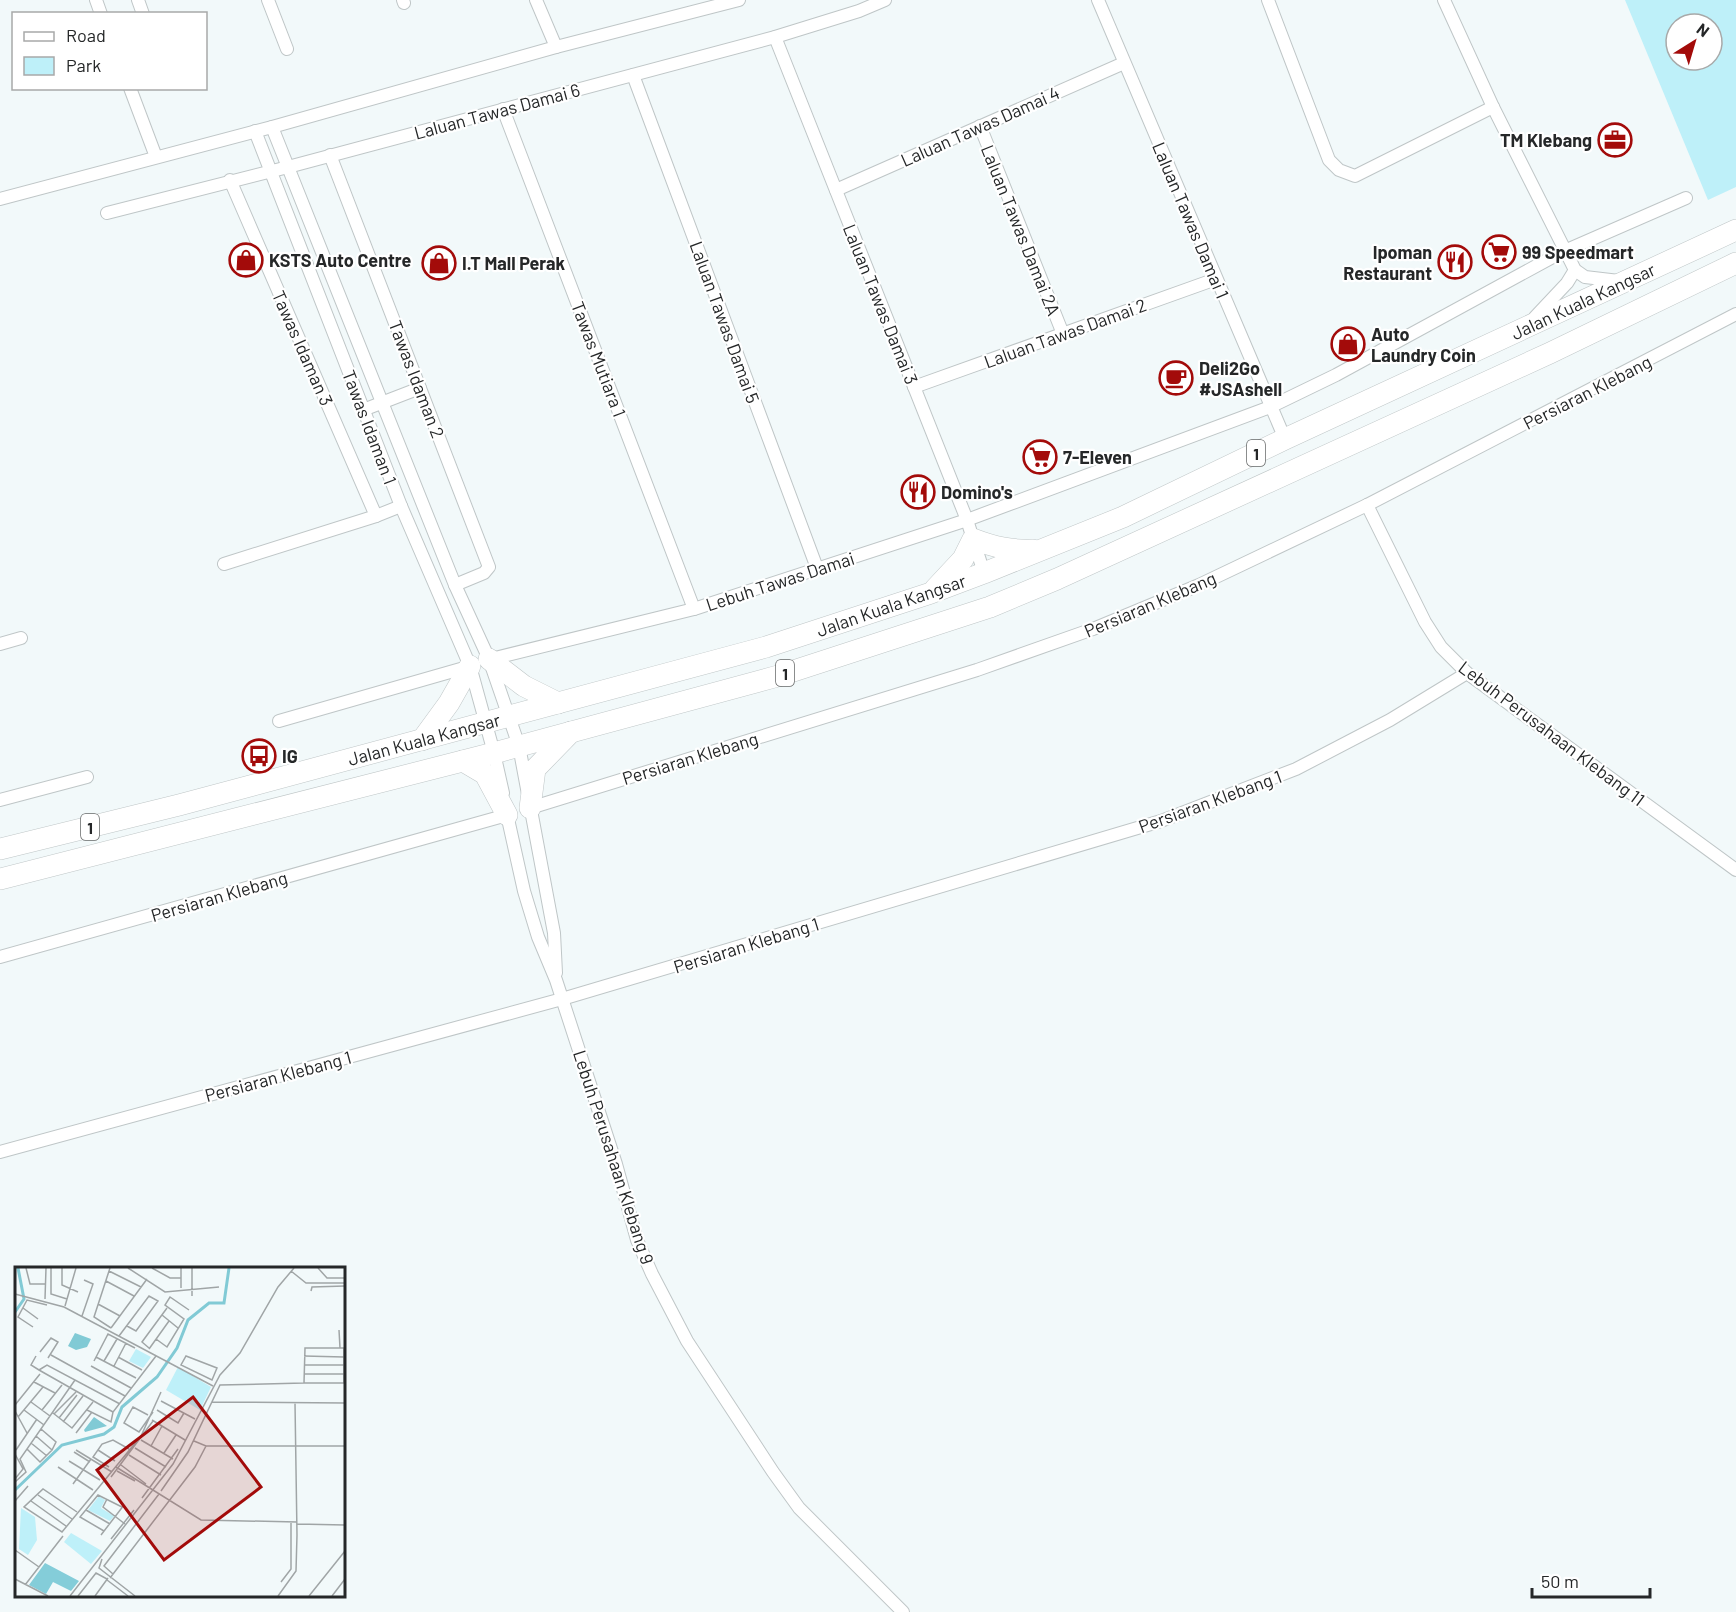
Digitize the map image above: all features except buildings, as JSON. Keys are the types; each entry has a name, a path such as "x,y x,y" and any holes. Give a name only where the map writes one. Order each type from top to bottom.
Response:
{"highway":[{"name":"Jalan Kuala Kangsar","path":"0,849 179,805 766,647 931,593 1122,517 1736,230"},
{"name":"Jalan Kuala Kangsar","path":"0,879 494,753 777,676 990,607 1057,579 1550,353 1736,263"},
{"path":"931,593 963,559 970,530 995,548 1042,550"},
{"path":"943,623 949,615 976,594 981,586 984,573 996,581 1007,584 1043,575 1057,579"},
{"path":"422,740 480,663 558,703"},
{"path":"530,808 535,770 572,732"},
{"path":"463,761 485,774 507,815"}],"street":[{"path":"268,0 288,49"},
{"path":"536,0 556,47"},
{"path":"0,199 272,127 556,47 739,0"},
{"name":"Laluan Tawas Damai 6","path":"107,213 775,37 859,11 885,0"},
{"name":"Laluan Tawas Damai 1","path":"1098,0 1285,439"},
{"path":"1268,0 1329,160 1339,170 1355,176 1493,107"},
{"path":"1444,0 1493,107 1575,270 1585,277 1623,282"},
{"name":"Laluan Tawas Damai 3","path":"775,37 970,530 984,573"},
{"name":"Laluan Tawas Damai 4","path":"836,190 1124,63"},
{"name":"Laluan Tawas Damai 5","path":"633,75 817,568"},
{"path":"131,90 156,157"},
{"name":"Tawas Mutiara 1","path":"503,109 694,609"},
{"name":"Laluan Tawas Damai 2A","path":"980,126 1063,334"},
{"name":"Tawas Idaman 1","path":"272,127 455,585 480,663 485,723 494,753"},
{"name":"Tawas Idaman 1","path":"255,131 269,172 401,506 480,663 510,716 519,746"},
{"name":"Tawas Idaman 2","path":"330,155 489,567 484,573 455,585"},
{"name":"Tawas Idaman 3","path":"230,180 376,516"},
{"name":"Lebuh Tawas Damai","path":"279,721 480,663 694,609 817,568 970,530 1270,407 1336,375 1565,250 1686,198"},
{"path":"1526,327 1568,283 1575,270"},
{"name":"Laluan Tawas Damai 2","path":"914,387 1216,279"},
{"name":"Persiaran Klebang","path":"530,808 977,670 1082,633 1200,585 1367,505 1736,314"},
{"path":"363,410 420,388"},
{"name":"Lebuh Perusahaan Klebang 11","path":"1367,505 1425,622 1441,647 1467,673 1736,870"},
{"path":"224,564 401,506"},
{"path":"0,644 21,638"},
{"name":"Persiaran Klebang 1","path":"0,1152 562,999 1161,821 1296,769 1390,720 1467,673"},
{"name":"Lebuh Perusahaan Klebang 9","path":"519,746 554,933 556,980"},
{"name":"Lebuh Perusahaan Klebang 9","path":"494,753 532,918 556,980 616,1164 637,1240 652,1274 687,1341 759,1453 799,1508 903,1612"},
{"path":"0,800 87,777"},
{"name":"Persiaran Klebang","path":"0,957 507,815"}],"green space":[{"path":"1625,0 1736,0 1736,187 1708,200"}],"place":[{"name":"TM Klebang","path":"1615,140"},
{"name":"99 Speedmart","path":"1499,252"},
{"name":"KSTS Auto Centre","path":"246,260"},
{"name":"Ipoman Restaurant","path":"1455,262"},
{"name":"I.T Mall Perak","path":"439,263"},
{"name":"Auto Laundry Coin","path":"1348,344"},
{"name":"Deli2Go #JSAshell","path":"1176,378"},
{"name":"7-Eleven","path":"1040,457"},
{"name":"Domino's","path":"918,492"},
{"name":"IG","path":"259,756"}]}
